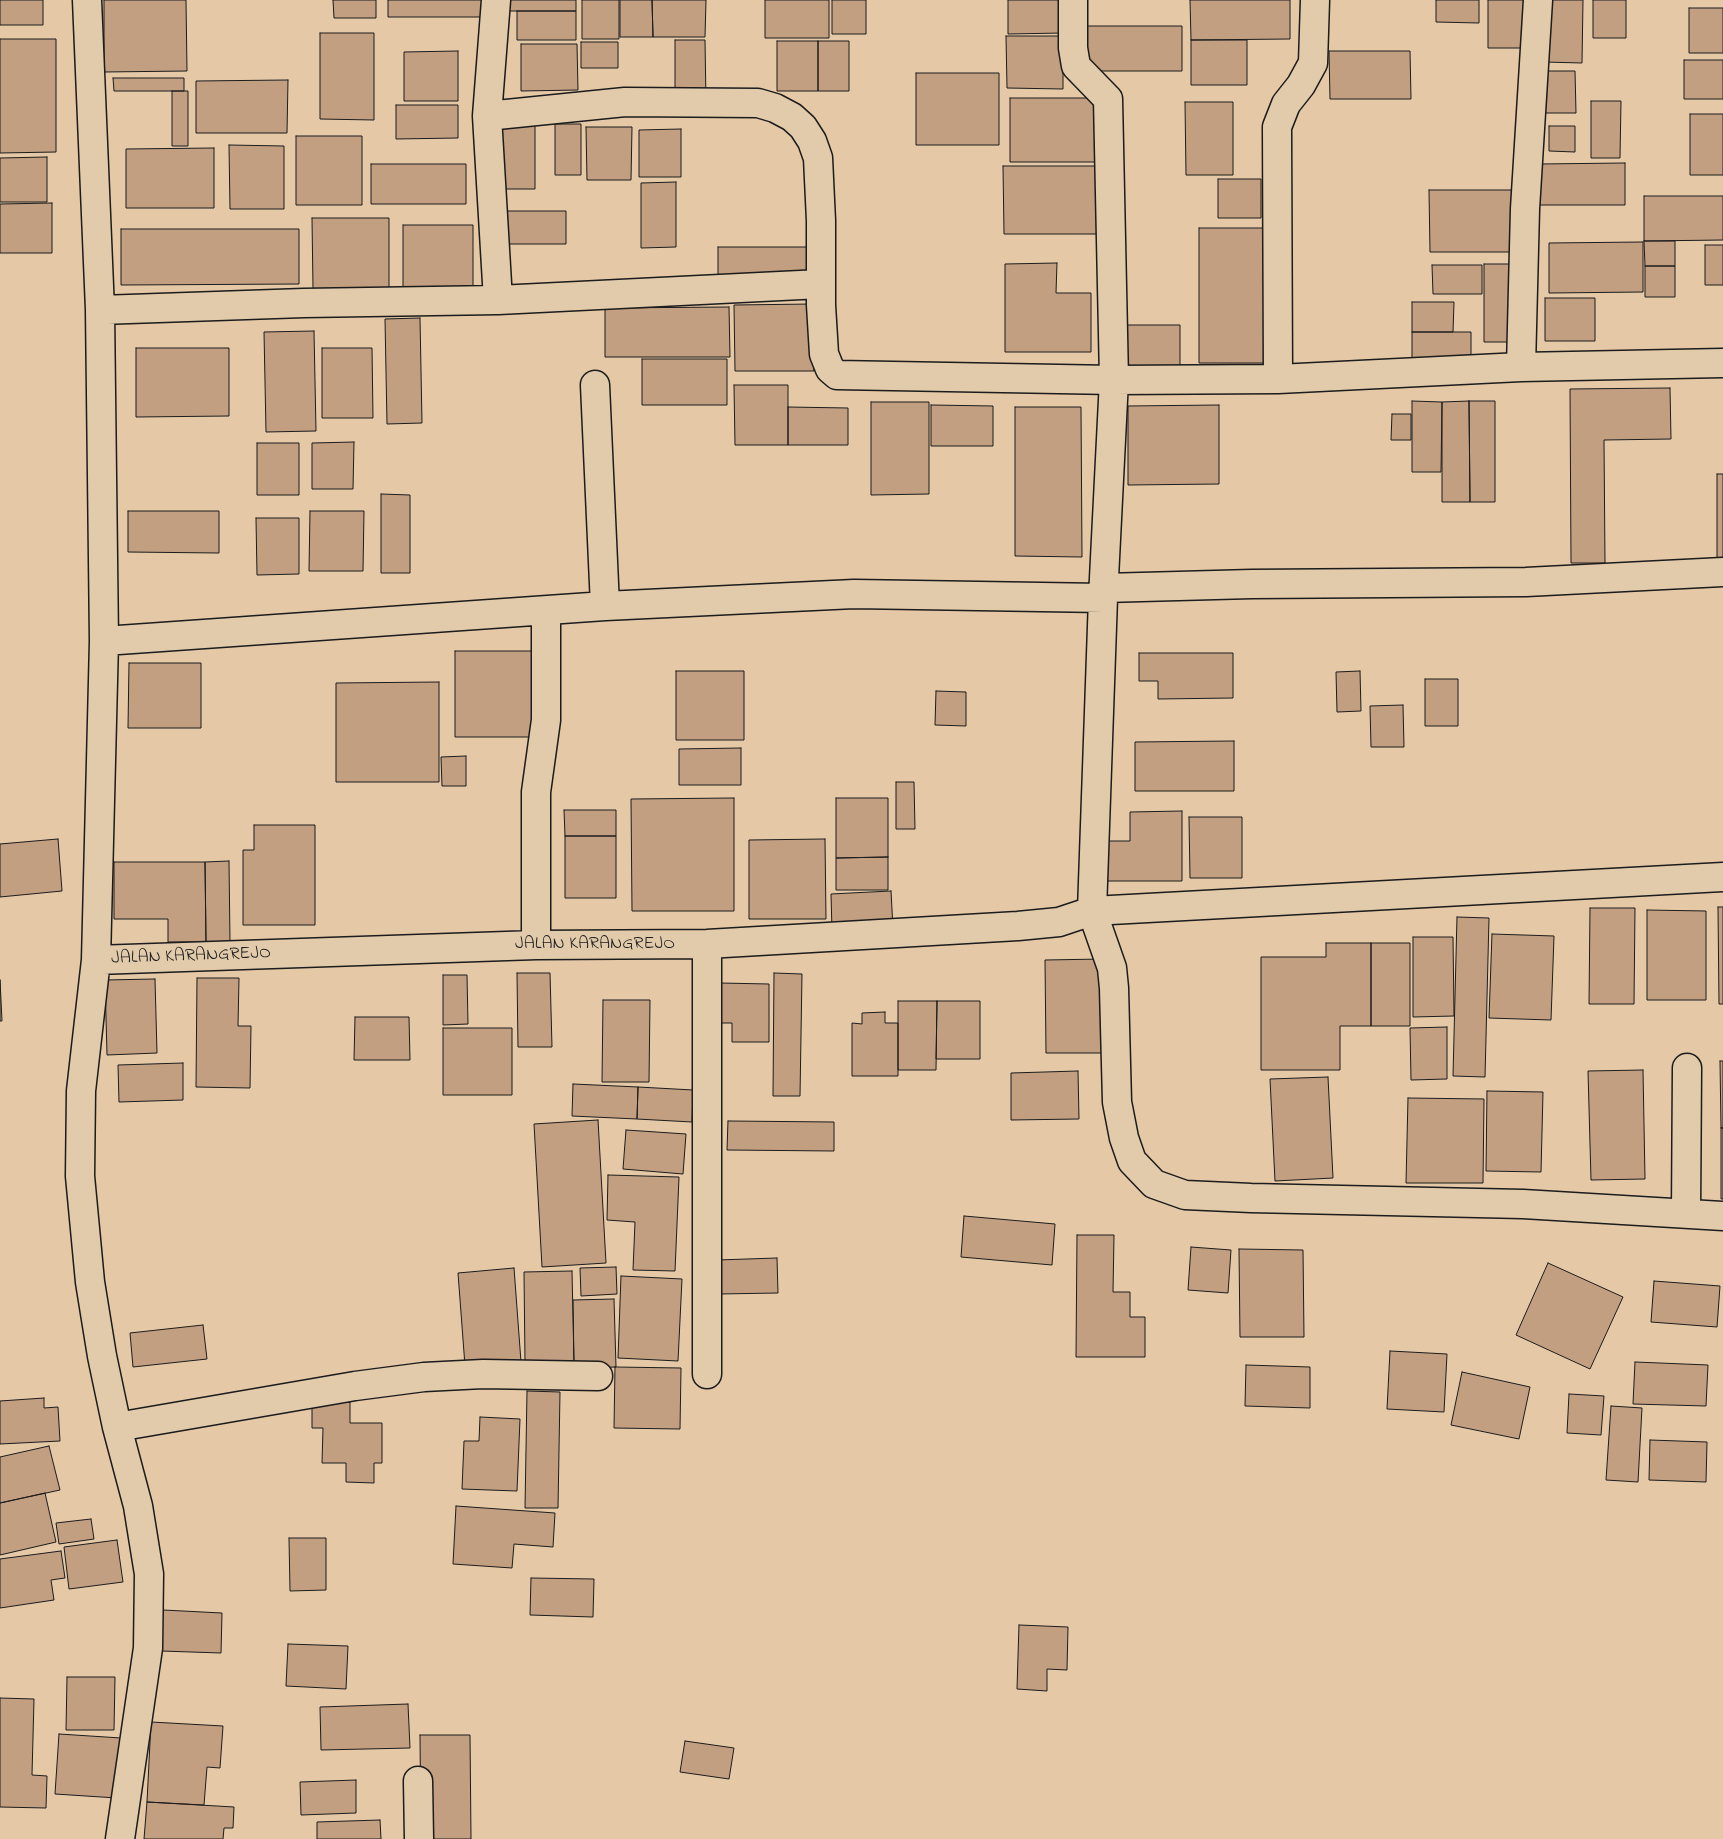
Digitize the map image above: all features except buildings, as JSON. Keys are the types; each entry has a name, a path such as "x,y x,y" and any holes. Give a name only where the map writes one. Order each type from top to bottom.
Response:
{"street":[{"path":"87,0 100,310 104,641 96,960 82,1091 80,1176 90,1282 102,1356 117,1427 138,1506 150,1574 148,1648 120,1839"},
{"path":"496,0 487,116 498,300"},
{"path":"1073,0 1073,48 1076,66 1108,99 1114,380 1103,593 1092,911 1112,968 1117,1102 1124,1138 1132,1161 1154,1184 1185,1195 1523,1204 1723,1216"},
{"path":"1278,379 1278,127 1286,104 1301,85 1313,63 1315,0"},
{"path":"1521,367 1525,209 1538,0"},
{"path":"487,116 625,102 758,104 776,108 792,117 803,127 812,141 818,158 824,354 830,369 836,375 1114,380 1278,379 1521,367 1723,363"},
{"path":"100,310 304,303 498,300 821,284"},
{"path":"595,385 605,606"},
{"path":"104,641 605,606 854,594 1103,593 1252,584 1526,582 1723,572"},
{"path":"536,945 536,792 546,720 546,611"},
{"name":"JALAN KARANGREJO","path":"96,960 536,945 707,944 1018,926 1059,922 1092,911 1723,877"},
{"path":"707,944 707,1374"},
{"path":"1686,1213 1687,1068"},
{"path":"117,1427 355,1386 424,1377 483,1374 598,1376"},
{"path":"418,1781 419,1839"}]}
